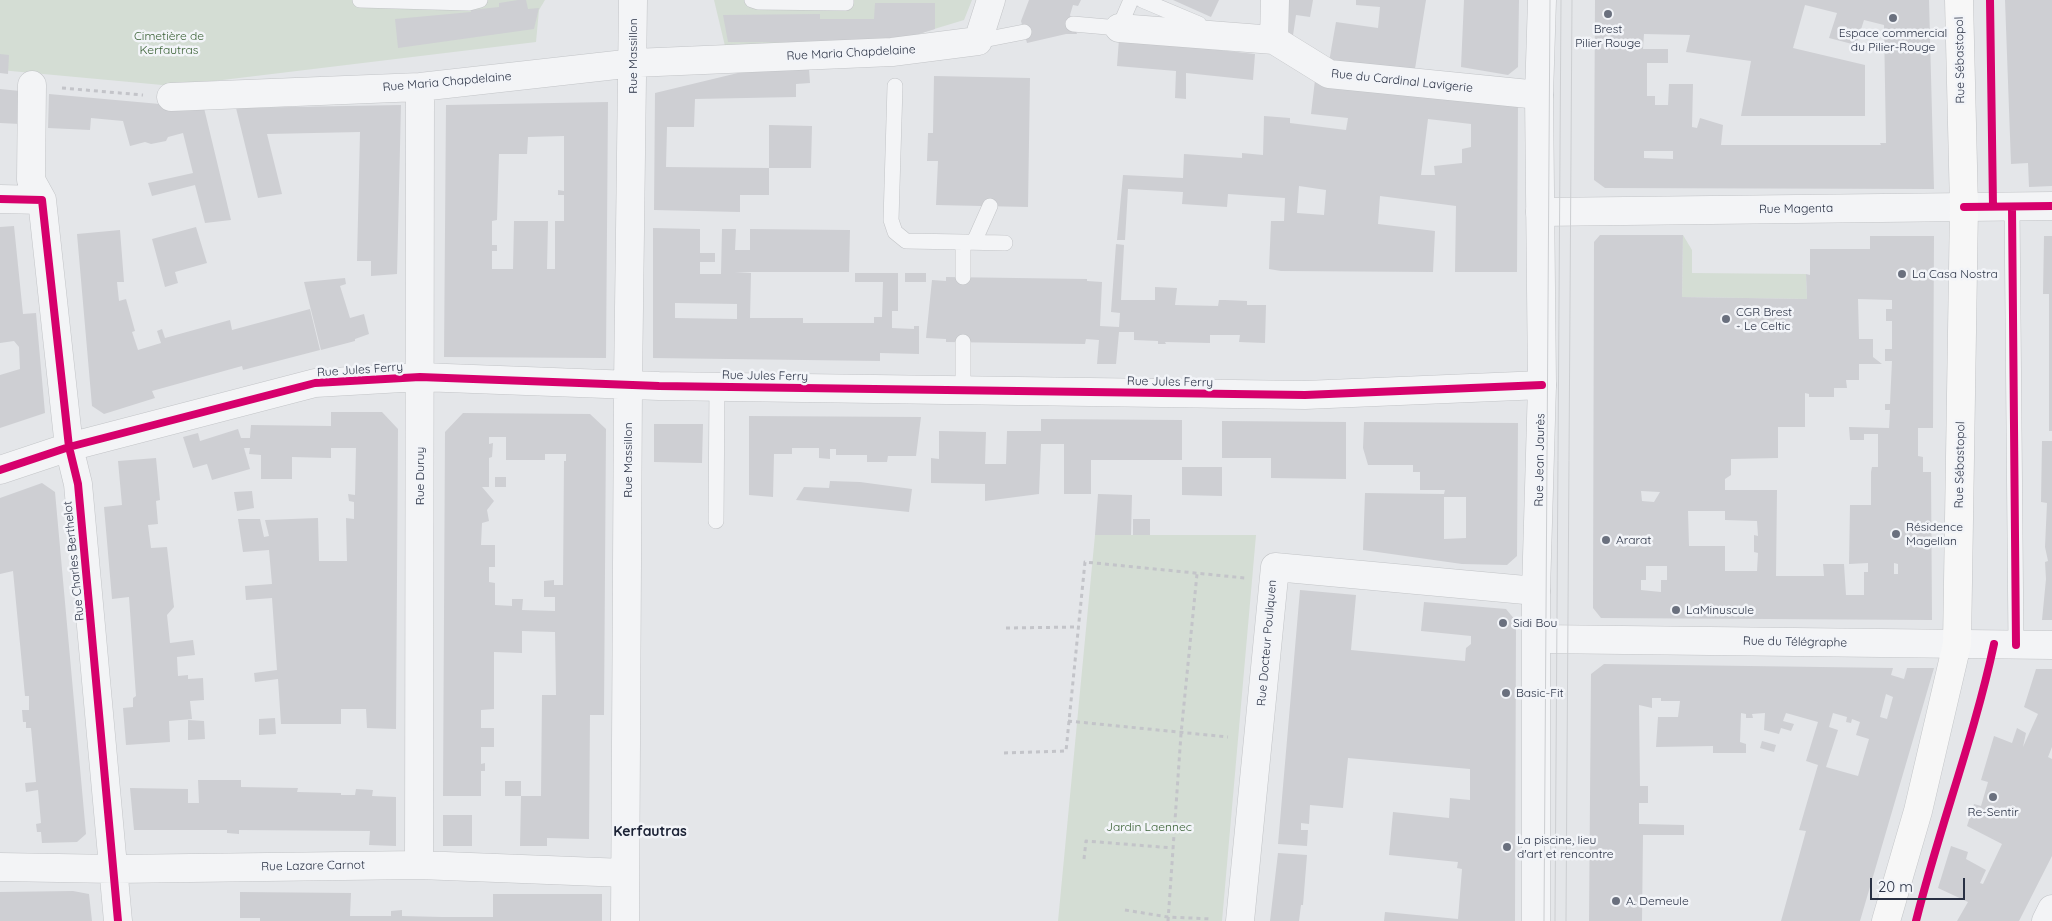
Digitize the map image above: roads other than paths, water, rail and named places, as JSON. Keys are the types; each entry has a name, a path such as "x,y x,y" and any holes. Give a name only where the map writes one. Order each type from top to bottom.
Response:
{"main road":[{"name":"Rue Sébastopol","path":"1886,921 1918,811 1957,644 1964,207 1959,0"}],"street":[{"name":"Rue Massillon","path":"625,921 628,384 634,63 633,0"},
{"path":"978,41 991,0"},
{"path":"1274,40 1275,0"},
{"name":"Rue Jean Jaurès","path":"1536,921 1538,639 1536,591 1542,385 1539,95 1542,0"},
{"name":"Rue du Cardinal Lavigerie","path":"1119,28 1274,40 1329,74 1539,95"},
{"name":"Rue Maria Chapdelaine","path":"171,97 420,86 634,63 892,52 978,41"},
{"path":"32,85 30,180 42,200"},
{"name":"Rue Duruy","path":"419,865 420,86"},
{"path":"0,199 42,200"},
{"name":"Rue Charles Berthelot","path":"42,200 69,447 78,484 115,869 118,921"},
{"name":"Rue Magenta","path":"1540,212 2052,206"},
{"name":"Rue Jules Ferry","path":"0,470 69,447 315,383 420,378 963,391 1305,395 1542,385"},
{"name":"Rue Docteur Pouliquen","path":"1240,921 1275,567 1536,591"},
{"name":"Rue du Télégraphe","path":"1538,639 2052,645"},
{"name":"Rue Lazare Carnot","path":"0,867 115,869 419,865 625,874"},
{"path":"2046,921 2052,909"}],"lane":[{"path":"360,0 469,3 480,0"},
{"path":"752,0 758,2 846,3 846,0"},
{"path":"1073,24 1119,28 1131,0"},
{"path":"1142,0 1199,24"},
{"name":"Rue Maria Chapdelaine","path":"978,41 1024,32"},
{"path":"895,86 891,220 895,232 906,241 1005,244"},
{"path":"963,277 969,242 990,206"},
{"path":"2012,207 2016,644"},
{"path":"963,342 963,391"},
{"path":"716,521 717,386"}],"tram line":[{"path":"1544,921 1550,0"},
{"path":"1555,921 1561,0"},
{"path":"1566,921 1572,0"}],"place":[{"name":"Brest Pilier Rouge","path":"1608,14"},
{"name":"Espace commercial du Pilier-Rouge","path":"1893,18"},
{"name":"La Casa Nostra","path":"1902,274"},
{"name":"CGR Brest - Le Celtic","path":"1726,319"},
{"name":"Résidence Magellan","path":"1896,534"},
{"name":"Ararat","path":"1606,540"},
{"name":"LaMinuscule","path":"1676,610"},
{"name":"Sidi Bou","path":"1503,623"},
{"name":"Basic-Fit","path":"1506,693"},
{"name":"Re-Sentir","path":"1993,797"},
{"name":"La piscine, lieu d'art et rencontre","path":"1507,847"},
{"name":"A. Demeule","path":"1616,901"}],"district":[{"name":"Kerfautras","path":"650,832"}],"park label":[{"name":"Cimetière de Kerfautras","path":"169,43"},
{"name":"Jardin Laennec","path":"1149,827"}]}
